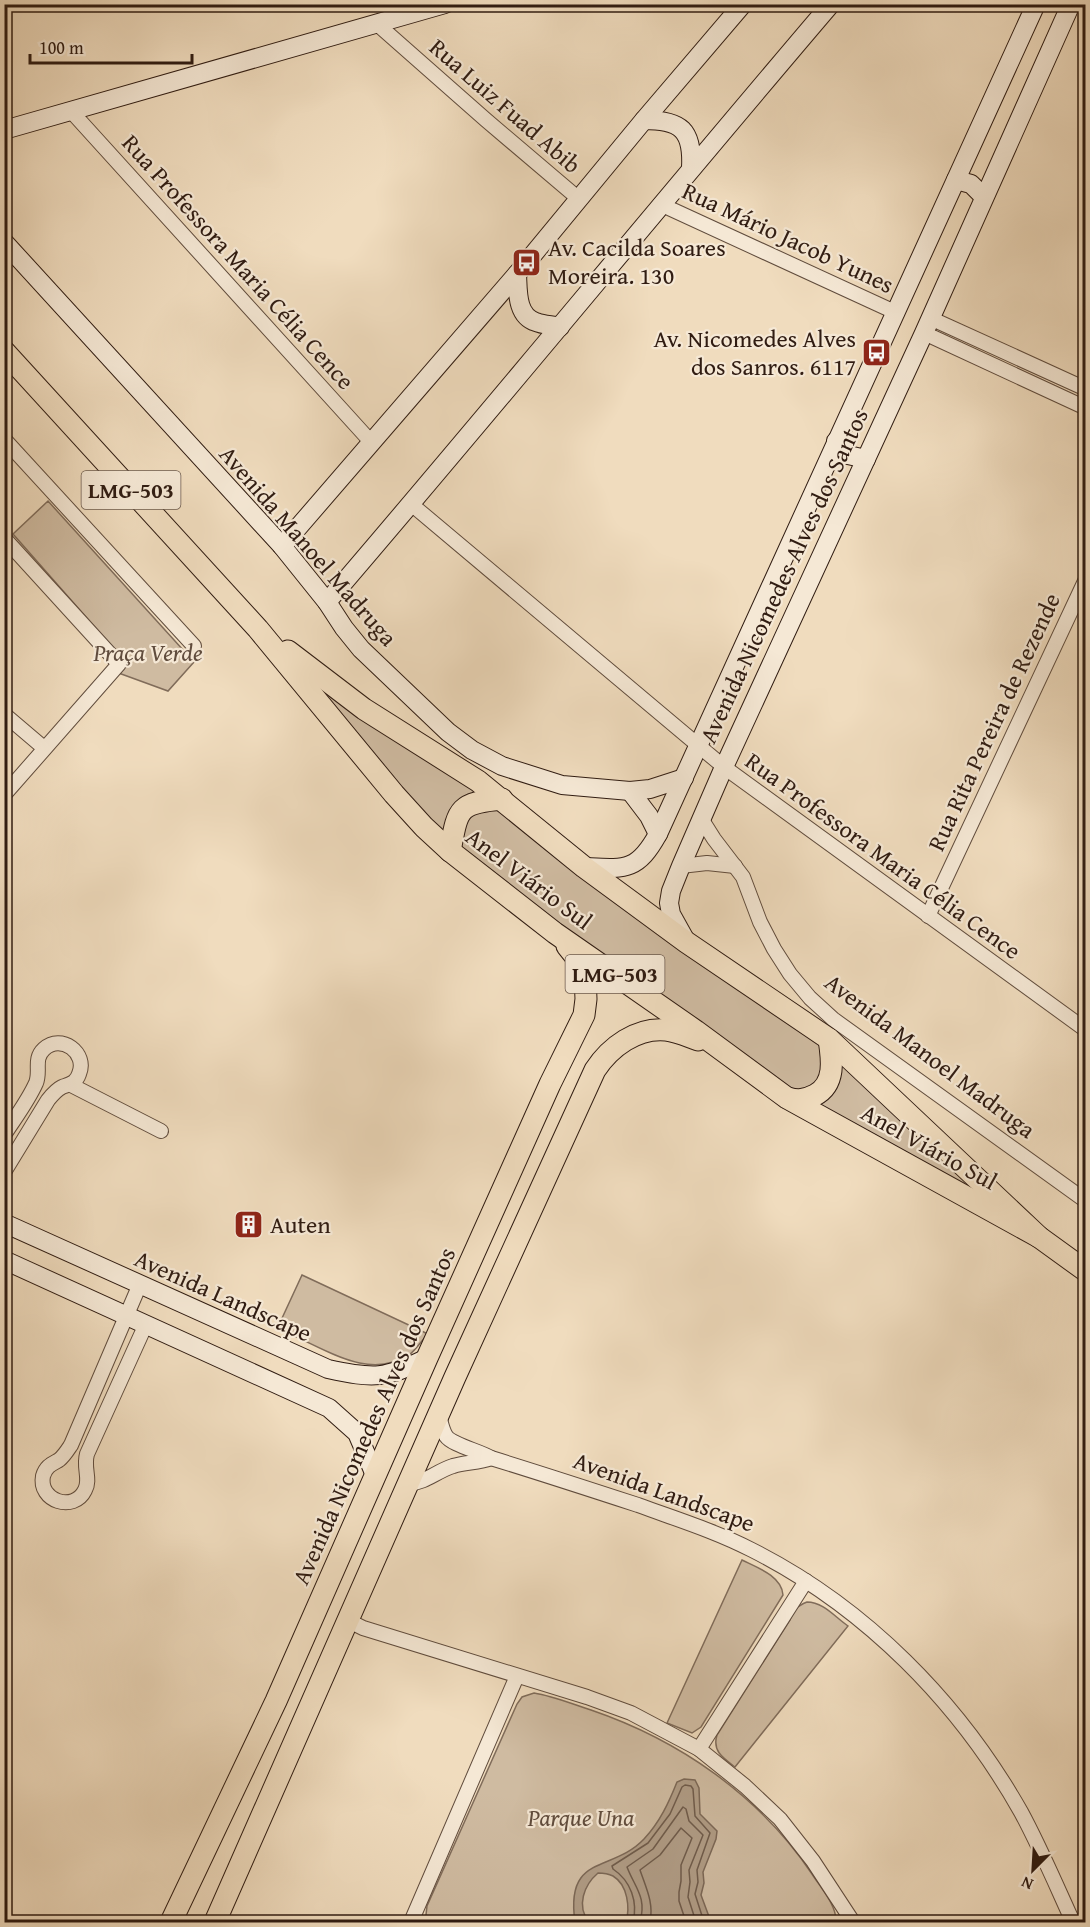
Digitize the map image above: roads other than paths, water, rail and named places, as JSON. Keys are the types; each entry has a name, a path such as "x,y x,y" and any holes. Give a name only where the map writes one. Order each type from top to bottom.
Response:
{"main road":[{"name":"Anel Viário Sul","path":"4,351 258,629 394,794 450,851 555,933 787,1098 1039,1237 1086,1271"},
{"name":"Anel Viário Sul","path":"258,629 364,709 478,781 585,867 686,942 829,1039 1039,1237"},
{"path":"450,851 454,827 462,809 479,801 502,799"},
{"name":"Avenida Nicomedes Alves dos Santos","path":"171,1923 276,1701 550,1084 584,1016 585,976 579,961 555,933"},
{"path":"215,1923 408,1484 595,1070 612,1049 639,1033 659,1030 680,1034 721,1050"},
{"path":"787,1098 807,1099 819,1093 827,1084 832,1064 829,1039"},
{"path":"427,1358 442,1359 453,1369 456,1377"},
{"path":"276,1701 278,1708 288,1717 307,1716"}],"street":[{"path":"4,130 445,4"},
{"path":"282,546 517,274 743,4"},
{"path":"327,602 560,327 660,204 831,4"},
{"name":"Avenida Nicomedes Alves dos Santos","path":"585,867 615,869 627,867 639,861 658,834 1036,4"},
{"name":"Avenida Nicomedes Alves dos Santos","path":"686,942 675,922 669,903 681,866 1071,4"},
{"name":"Rua Luiz Fuad Abib","path":"376,23 579,199"},
{"name":"Rua Professora Maria Célia Cence","path":"71,111 372,443"},
{"path":"644,120 670,122 680,126 690,143 691,168"},
{"path":"956,180 971,184 984,197"},
{"name":"Rua Mário Jacob Yunes","path":"660,204 897,312"},
{"name":"Avenida Manoel Madruga","path":"4,242 282,546 361,649 448,732 472,750 502,766 562,785 630,791 650,789 684,778"},
{"path":"517,274 522,311 536,322 560,327"},
{"path":"927,325 1085,388"},
{"path":"927,325 1086,408"},
{"path":"4,439 194,646"},
{"path":"836,441 848,455 866,459"},
{"name":"Rua Professora Maria Célia Cence","path":"411,504 724,767 1086,1030"},
{"path":"4,538 119,664 4,795"},
{"name":"Rua Rita Pereira de Rezende","path":"928,916 1086,579"},
{"path":"4,714 44,748"},
{"path":"630,791 649,816 658,834"},
{"name":"Avenida Manoel Madruga","path":"702,819 750,891 760,922 774,949 790,974 810,998 833,1019 1086,1201"},
{"path":"681,866 707,863 735,866"},
{"path":"4,1135 37,1081 38,1058 47,1046 62,1043 70,1046 80,1057 80,1072 71,1085"},
{"path":"4,1172 48,1100 62,1087 71,1085 160,1131"},
{"path":"4,1141 18,1149"},
{"name":"Avenida Landscape","path":"4,1223 328,1369 357,1376 379,1377 405,1369 427,1358"},
{"path":"4,1260 329,1408 357,1433 375,1475"},
{"path":"140,1284 71,1445 66,1453 51,1464 43,1477 46,1492 57,1502 73,1502 84,1492 88,1478 85,1462 146,1324"},
{"path":"104,1367 123,1375"},
{"name":"Avenida Landscape","path":"439,1416 446,1436 452,1441 482,1452 491,1458 700,1527 753,1550 806,1581 860,1620 934,1689 965,1728 1020,1811 1073,1923"},
{"path":"408,1484 422,1483 436,1473 456,1465 491,1458"},
{"path":"699,1749 806,1581"},
{"path":"349,1621 363,1628 587,1697 631,1713 699,1749 745,1786 780,1819 813,1861 853,1923"},
{"path":"411,1923 517,1676"}],"water":[{"path":"684,1779 695,1780 699,1788 700,1814 717,1831 703,1872 704,1883 701,1895 711,1922 626,1922 628,1904 622,1885 613,1876 598,1873 589,1883 583,1896 583,1909 589,1922 575,1922 574,1900 577,1885 584,1874 618,1857 644,1839 664,1812 677,1782"}],"place":[{"name":"Av. Cacilda Soares Moreira. 130","path":"527,262"},
{"name":"Av. Nicomedes Alves dos Sanros. 6117","path":"877,353"},
{"name":"Auten","path":"249,1225"}],"park label":[{"name":"Praça Verde","path":"148,653"},
{"name":"Parque Una","path":"581,1818"}]}
